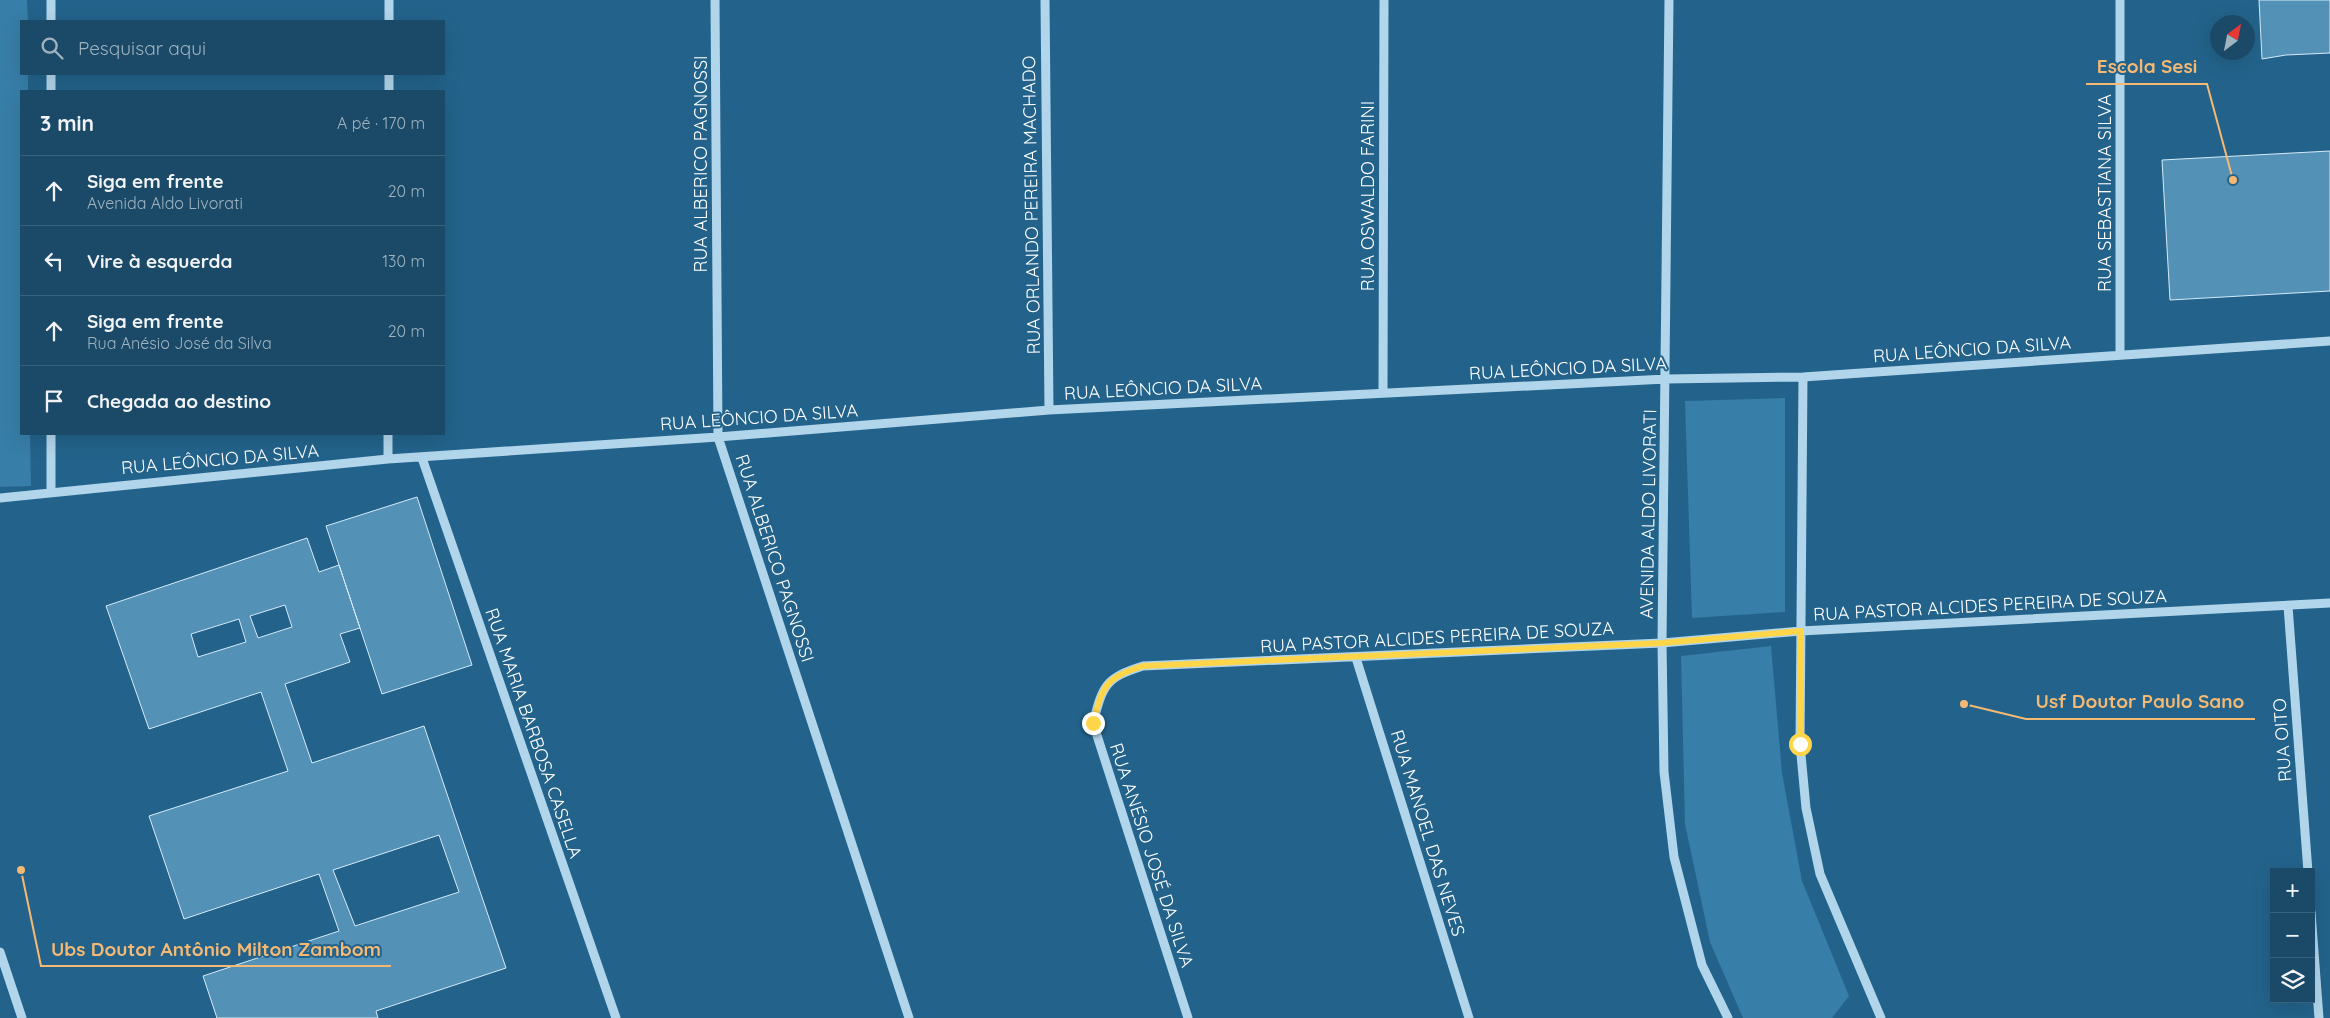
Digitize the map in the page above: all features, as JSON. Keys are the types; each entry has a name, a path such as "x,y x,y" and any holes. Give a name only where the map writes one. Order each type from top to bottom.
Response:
{"street":[{"path":"50,0 50,20"},
{"path":"389,0 389,20"},
{"name":"RUA ALBERICO PAGNOSSI","path":"716,0 718,437 909,1018"},
{"name":"RUA ORLANDO PEREIRA MACHADO","path":"1045,0 1049,410"},
{"name":"RUA OSWALDO FARINI","path":"1383,393 1384,0"},
{"name":"AVENIDA ALDO LIVORATI","path":"1669,0 1662,643 1664,772 1674,857 1702,964 1728,1018"},
{"name":"RUA SEBASTIANA SILVA","path":"2120,0 2120,355"},
{"path":"51,75 51,90"},
{"path":"389,75 389,90"},
{"name":"RUA LEÔNCIO DA SILVA","path":"0,498 51,491 388,459 718,437 1049,410 1666,379 1803,377 2330,341"},
{"path":"1803,377 1800,744 1806,808 1820,874 1881,1018"},
{"path":"51,435 51,491"},
{"path":"388,435 388,459"},
{"name":"RUA MARIA BARBOSA CASELLA","path":"422,458 616,1018"},
{"name":"RUA PASTOR ALCIDES PEREIRA DE SOUZA","path":"1143,666 1662,643 1801,631 2330,603"},
{"name":"RUA OITO","path":"2288,606 2308,868"},
{"name":"RUA MANOEL DAS NEVES","path":"1356,658 1469,1018"},
{"name":"RUA ANÉSIO JOSÉ DA SILVA","path":"1143,666 1118,674 1102,691 1093,723 1188,1018"},
{"path":"2311,913 2319,1018"},
{"path":"0,952 22,1018"}],"shaded area":[{"path":"0,0 27,0 28,20 20,20 20,75 28,75 28,90 20,90 20,435 30,435 31,486 0,487"},
{"path":"1785,398 1785,612 1692,618 1685,401"},
{"path":"1771,646 1782,773 1802,881 1849,996 1832,1018 1743,1018 1710,942 1685,824 1681,656"}],"building":[{"path":"2259,0 2330,0 2330,53 2286,55 2262,59"},
{"path":"2330,151 2330,291 2170,300 2162,160"},
{"path":"417,497 472,665 382,694 326,526"},
{"path":"307,538 319,572 339,565 360,628 340,634 350,662 285,684 312,763 424,726 506,968 376,1011 378,1018 217,1018 203,976 339,931 319,874 184,919 149,816 288,771 261,692 149,729 106,606","holes":["285,605 292,627 258,638 250,616","239,619 246,642 198,657 191,634","439,835 459,892 355,926 333,870"]}],"place":[{"name":"Escola Sesi","path":"2233,180"},
{"name":"Usf Doutor Paulo Sano","path":"1964,704"},
{"name":"Ubs Doutor Antônio Milton Zambom","path":"21,870"}],"route":[{"path":"1093,723 1102,691 1118,674 1143,666 1662,643 1801,631 1800,744"}]}
